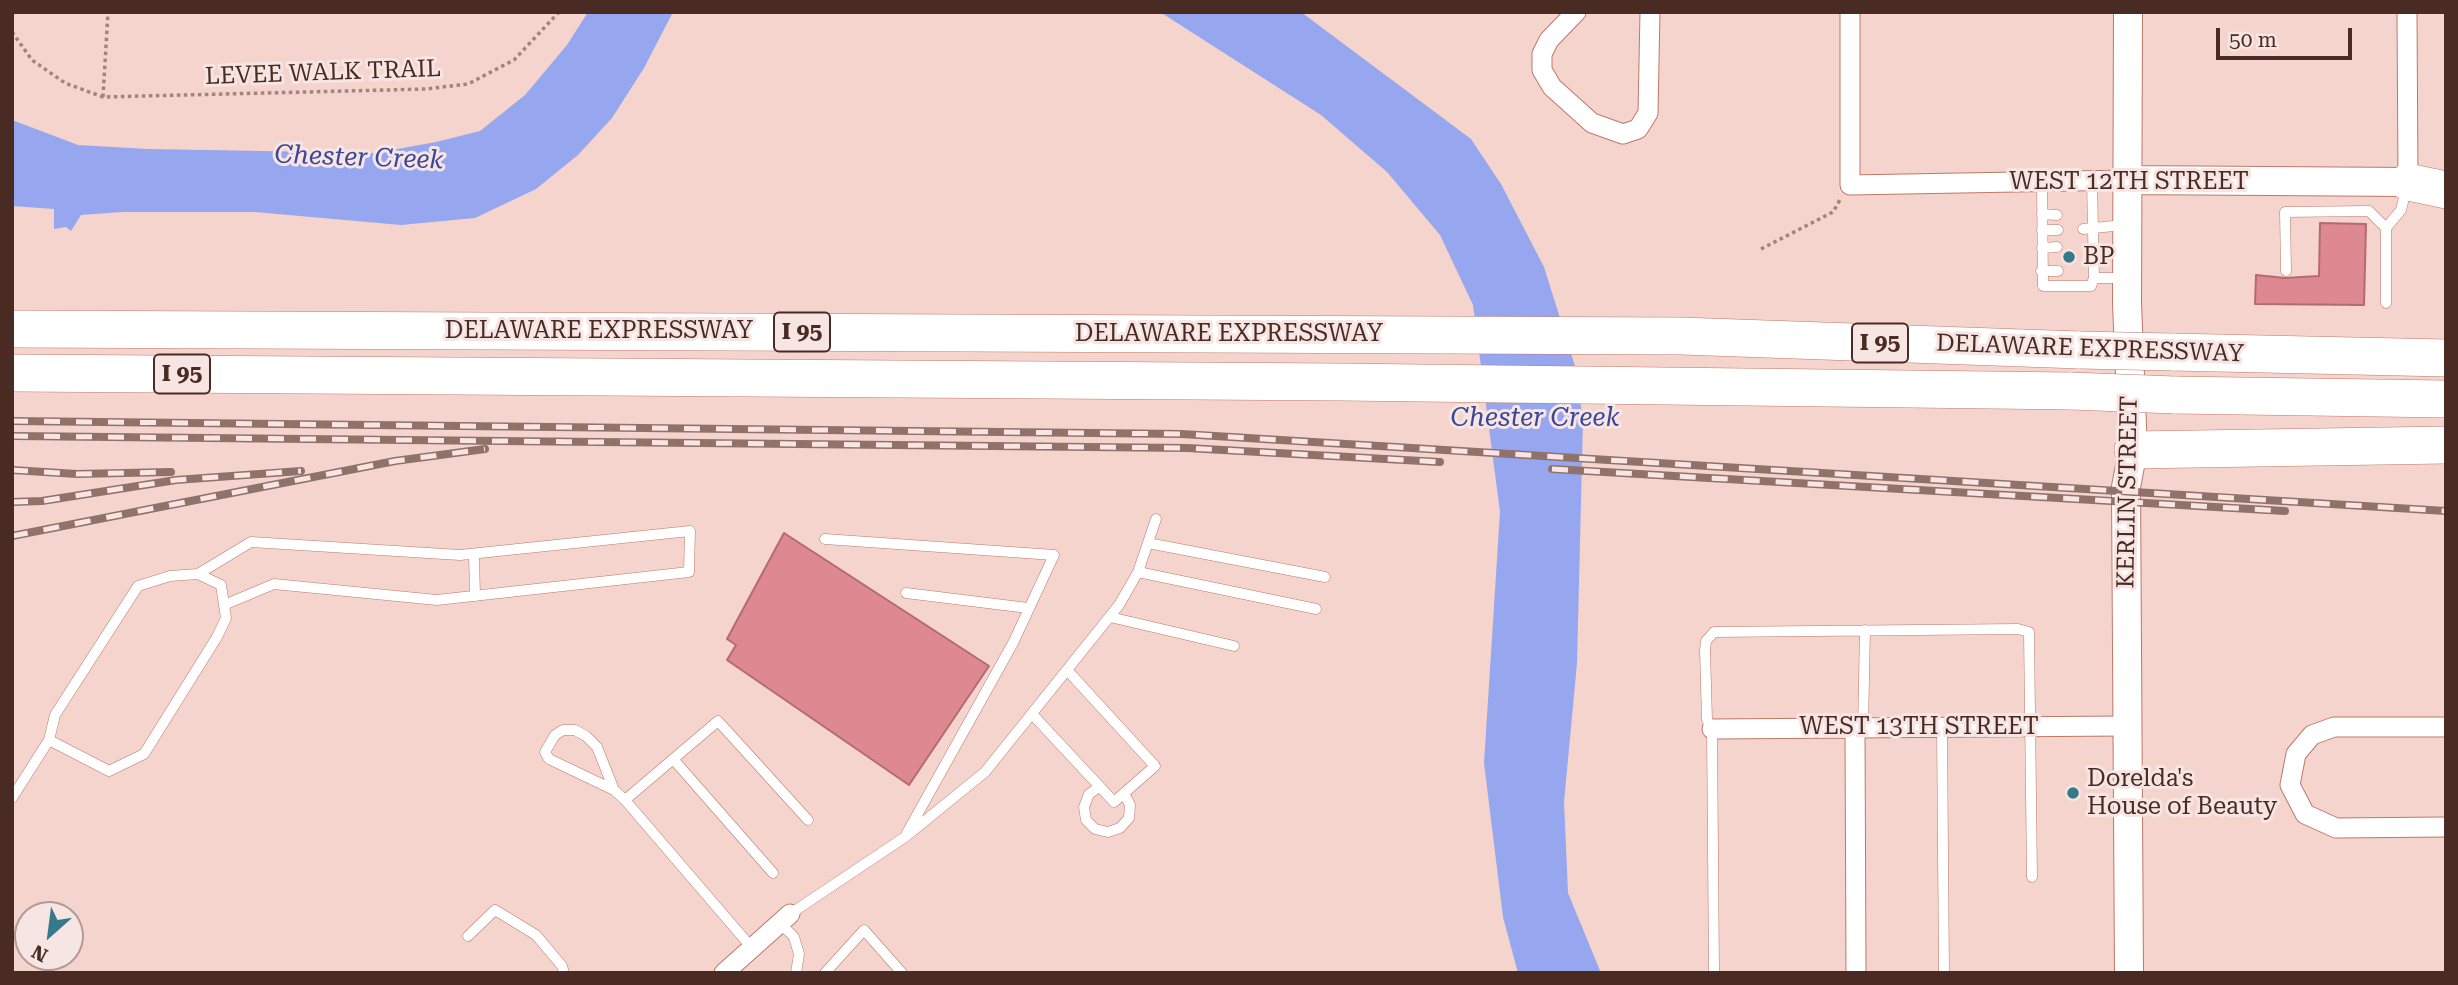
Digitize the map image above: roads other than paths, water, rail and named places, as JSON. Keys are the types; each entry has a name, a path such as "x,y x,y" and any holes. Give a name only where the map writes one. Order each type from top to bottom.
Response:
{"highway":[{"path":"2404,196 2446,190"},
{"path":"12,306 277,330"},
{"name":"DELAWARE EXPRESSWAY","path":"12,329 1681,337 2446,358"},
{"name":"DELAWARE EXPRESSWAY","path":"20,374 1340,382 2071,391 2446,399"},
{"path":"2133,450 2446,444"}],"main road":[{"name":"KERLIN STREET","path":"2128,12 2127,278 2133,450 2126,487 2125,726 2129,973"},
{"name":"WEST 12TH STREET","path":"2128,180 2404,196"}],"street":[{"path":"1576,12 1549,40 1542,54 1542,70 1552,87 1592,123 1623,134 1638,129 1648,113 1650,12"},
{"name":"WEST 12TH STREET","path":"1850,12 1850,185 2128,180"},
{"path":"2404,196 2407,12"},
{"name":"WEST 13TH STREET","path":"1712,729 2125,726"},
{"path":"2446,727 2334,727 2312,735 2297,754 2290,785 2305,814 2336,828 2446,827"},
{"path":"1856,973 1859,728"},
{"path":"725,972 785,919"}],"lane":[{"path":"2042,182 2043,286 2091,286 2094,274 2089,246 2088,215 2092,181"},
{"path":"2386,303 2386,228 2404,196"},
{"path":"2286,271 2285,212 2370,211 2386,228"},
{"path":"2042,214 2057,215"},
{"path":"2088,228 2128,225"},
{"path":"2042,230 2057,230"},
{"path":"2042,248 2057,247"},
{"path":"2083,270 2127,278"},
{"path":"2042,271 2058,271"},
{"path":"796,973 799,954 785,919 905,837 985,772 1110,617 1138,572 1156,519"},
{"path":"12,798 49,740 55,715 138,586 170,576 198,574 251,542 474,554 690,531 689,572 437,600 274,584 224,605"},
{"path":"825,539 1054,555 1013,643 905,837"},
{"path":"1148,542 1325,577"},
{"path":"474,554 475,596"},
{"path":"1138,572 1316,609"},
{"path":"49,740 108,771 144,754 217,637 226,618 221,585 198,574"},
{"path":"906,593 1028,608"},
{"path":"1110,617 1234,646"},
{"path":"1714,973 1712,729 1707,720 1705,650 1708,635 1722,631 2025,629 2031,638 2029,727 2032,877"},
{"path":"1859,728 1865,630"},
{"path":"1032,714 1114,802 1155,766 1067,670"},
{"path":"625,800 718,721 808,820"},
{"path":"1942,727 1944,973"},
{"path":"614,790 597,747 586,736 575,730 563,730 555,735 545,752 549,759 614,790 625,800 752,947"},
{"path":"673,759 773,873"},
{"path":"1099,787 1088,794 1084,807 1086,820 1095,829 1108,832 1121,828 1129,818 1130,805 1124,793"},
{"path":"468,936 495,909 536,936 562,966 564,973"},
{"path":"830,971 864,930 902,973"}],"water":[{"name":"Chester Creek","path":"588,12 673,12 644,68 612,118 578,155 536,189 475,218 401,225 255,212 122,212 81,215 71,231 66,227 54,229 54,209 12,206 12,120 78,145 148,149 375,153 436,142 480,131 525,95 567,45"},
{"name":"Chester Creek","path":"1160,12 1301,12 1471,139 1501,184 1544,267 1575,366 1583,421 1577,663 1564,802 1568,893 1601,973 1518,973 1503,917 1484,763 1500,512 1473,305 1440,235 1387,172 1321,115"}],"railway":[{"path":"12,421 1182,434 2446,511"},
{"path":"12,436 1187,448 1440,462"},
{"path":"12,536 395,461 485,449"},
{"path":"1552,469 2285,511"},
{"path":"12,470 77,474 171,472"},
{"path":"12,502 42,501 176,480 301,471"}],"place":[{"name":"BP","path":"2069,257"},
{"name":"Dorelda's House of Beauty","path":"2073,793"}]}
